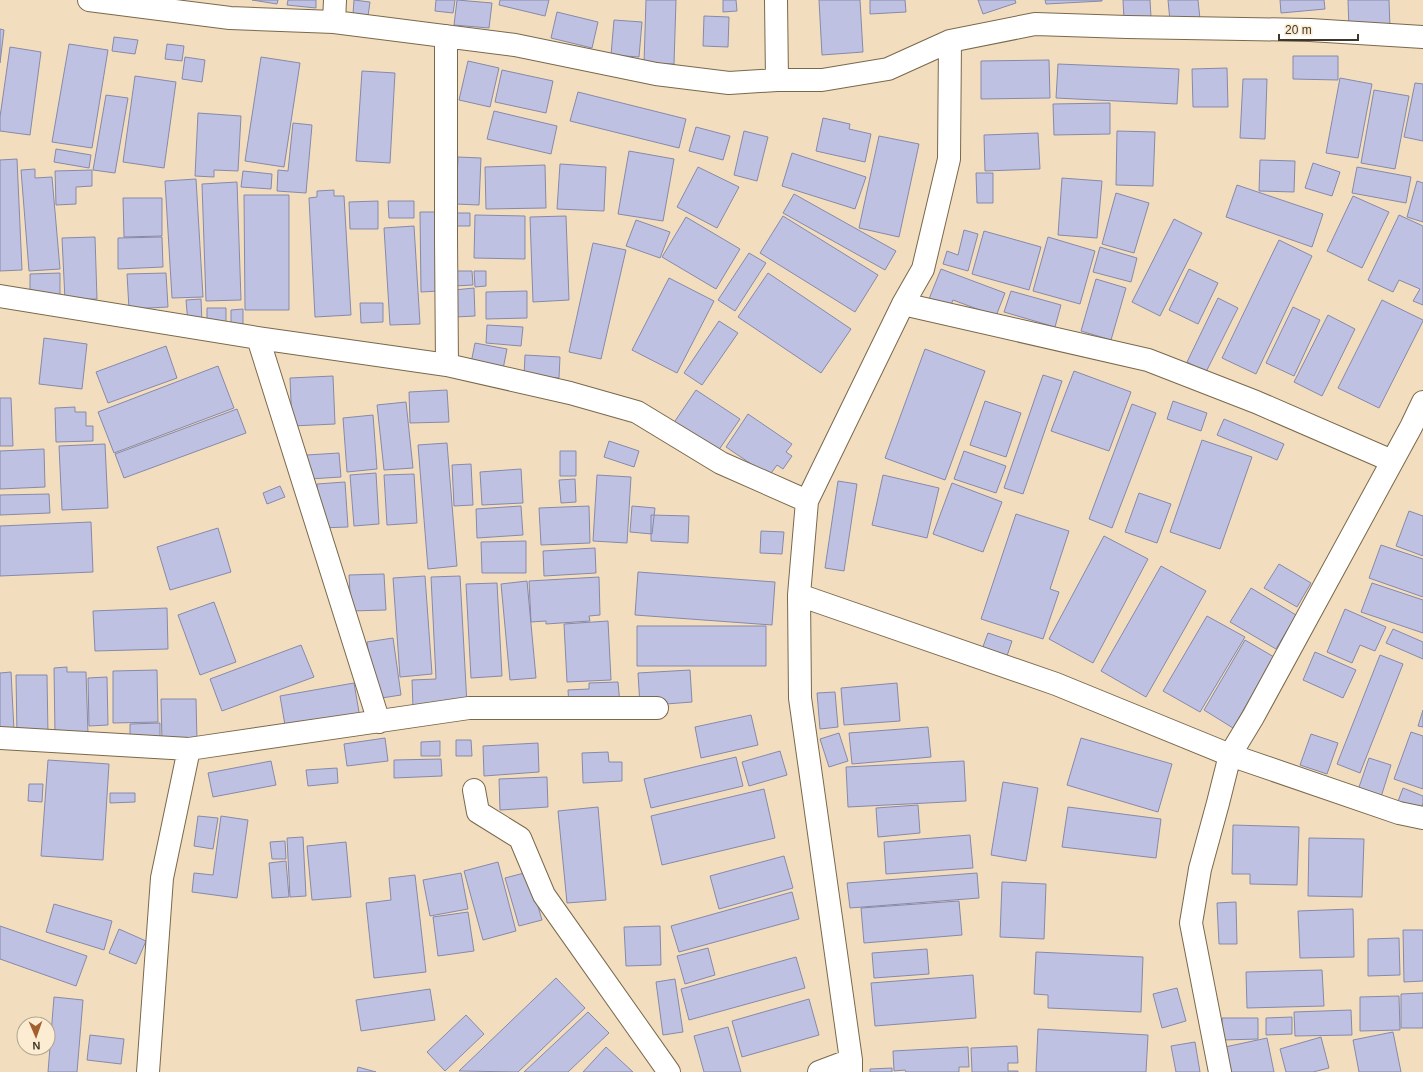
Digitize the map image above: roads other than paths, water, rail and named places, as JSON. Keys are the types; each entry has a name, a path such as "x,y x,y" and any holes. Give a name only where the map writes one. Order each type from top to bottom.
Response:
{"street":[{"path":"89,0 230,18 334,22 446,36 515,45 656,74 729,83 777,80 822,80 888,69 950,41 1034,24 1310,30 1423,37"},
{"path":"334,22 335,0"},
{"path":"776,0 777,80"},
{"path":"446,36 447,365"},
{"path":"819,1072 851,1066 800,698 799,595 807,501 903,304 922,269 949,159 950,41"},
{"path":"0,296 258,338 447,365 570,393 637,412 721,463 807,501"},
{"path":"903,304 1148,360 1256,402 1392,461"},
{"path":"258,338 379,722"},
{"path":"1220,1072 1191,923 1200,869 1230,755 1253,717 1392,461 1417,429 1423,402"},
{"path":"799,595 1056,684 1230,755 1399,813 1423,818"},
{"path":"0,738 189,749 469,708 657,708"},
{"path":"148,1072 162,878 189,749"},
{"path":"474,790 478,812 520,838 544,895 669,1072"}]}
